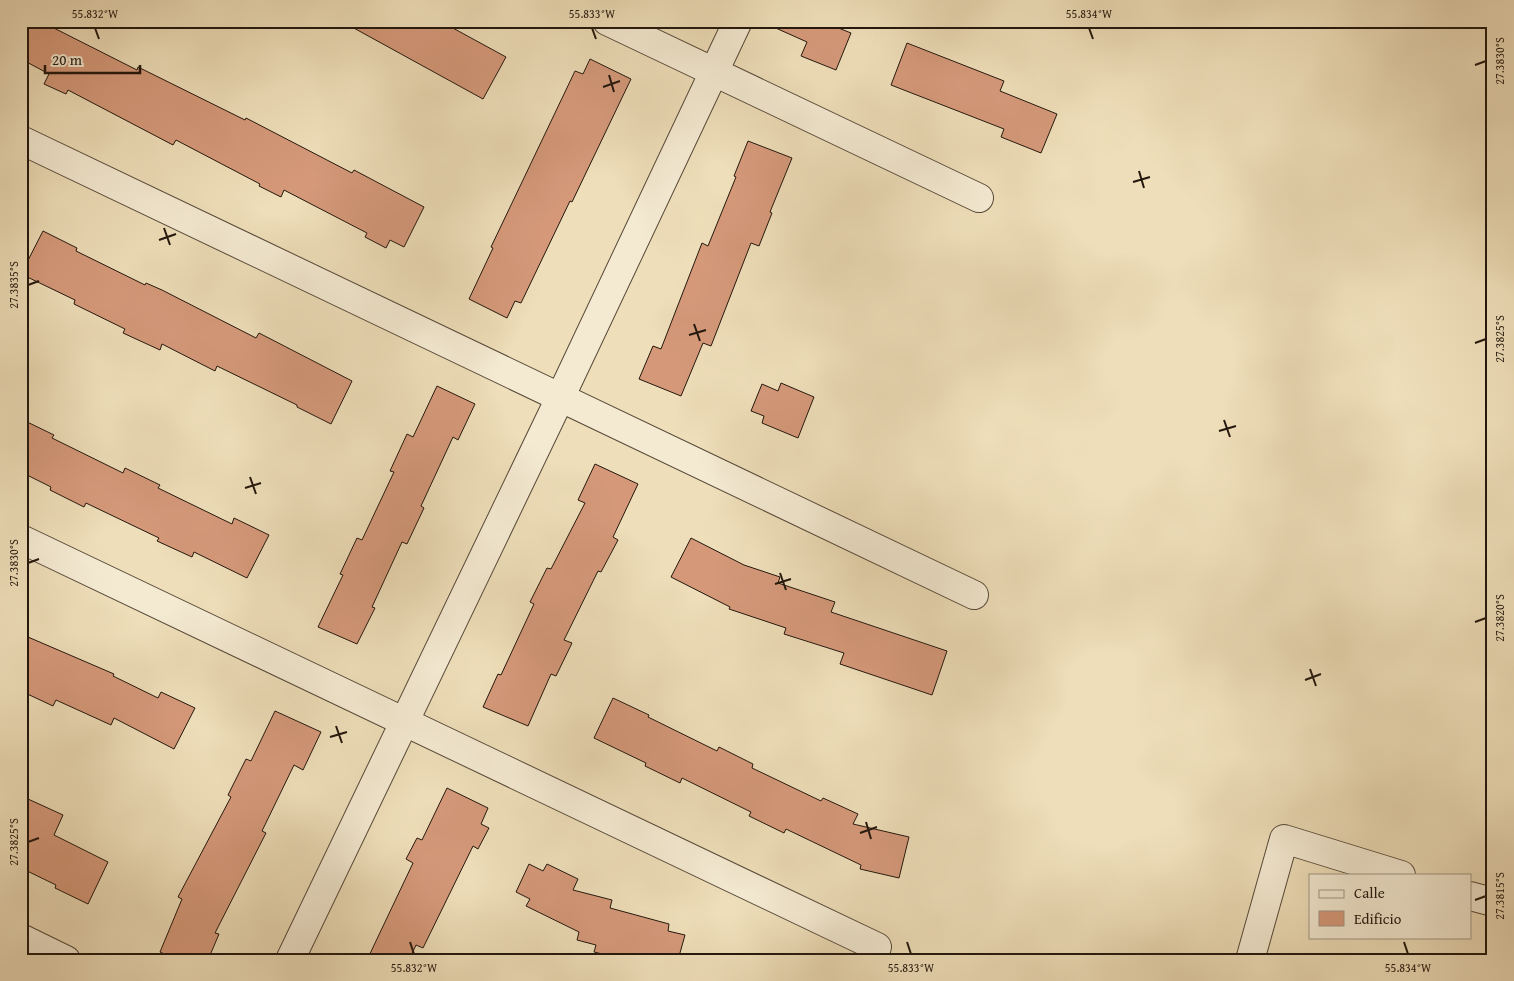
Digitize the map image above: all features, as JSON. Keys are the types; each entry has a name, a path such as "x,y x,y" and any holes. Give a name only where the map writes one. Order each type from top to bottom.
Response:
{"street":[{"path":"607,21 979,198"},
{"path":"290,960 560,398 738,21"},
{"path":"21,140 974,595"},
{"path":"21,539 877,947"},
{"path":"1250,960 1284,839 1398,874"},
{"path":"1472,897 1493,902"},
{"path":"21,938 66,960"}],"building":[{"path":"21,21 40,21 137,70 138,67 245,120 246,118 352,173 354,170 424,207 404,247 390,240 386,248 365,237 367,233 284,190 281,197 176,140 173,145 68,90 66,94 44,84 49,74 21,59"},
{"path":"341,21 440,21 506,57 483,99"},
{"path":"760,21 821,21 851,33 836,70 801,56 807,42"},
{"path":"907,43 1004,81 1000,91 1057,114 1041,153 1001,137 1004,129 891,85"},
{"path":"590,59 631,79 521,303 515,301 507,318 469,299 493,248 491,247 575,71 583,74"},
{"path":"748,141 792,158 770,212 772,213 759,246 751,243 711,346 703,343 681,396 639,379 653,346 661,349 702,243 708,246 736,177 734,176"},
{"path":"43,231 77,248 76,251 145,285 146,283 162,290 256,338 259,333 352,381 331,424 297,407 297,405 217,366 215,371 162,344 160,350 123,333 125,329 74,304 75,300 21,274"},
{"path":"781,383 814,397 798,438 762,423 764,416 751,411 762,384 778,391"},
{"path":"437,386 475,404 458,440 453,437 421,506 424,508 407,544 402,542 372,607 375,608 357,644 318,627 343,575 340,574 357,538 362,540 394,472 390,471 407,434 413,437"},
{"path":"21,419 54,435 52,438 123,473 125,468 160,485 158,488 232,524 234,518 269,535 247,578 194,552 192,557 157,541 159,538 86,503 84,507 50,490 51,487 21,472"},
{"path":"595,464 638,484 613,537 618,540 601,572 598,571 564,640 572,643 556,676 551,674 528,726 483,707 498,674 501,675 534,604 530,602 547,568 551,569 585,503 578,500"},
{"path":"691,538 744,565 780,577 778,583 835,602 831,612 947,651 932,695 840,664 844,653 784,634 786,628 729,609 730,607 671,577"},
{"path":"21,634 114,674 113,676 158,698 161,692 195,708 174,749 114,718 111,725 56,700 53,706 21,691"},
{"path":"613,698 717,751 719,747 753,764 752,768 821,801 823,798 858,814 853,824 909,837 899,878 860,869 861,865 786,829 784,833 749,816 751,812 682,778 680,783 645,766 646,763 594,738"},
{"path":"275,711 321,732 303,770 294,765 262,831 266,833 215,933 219,934 208,960 177,960 160,952 182,899 178,897 231,797 228,795 246,759 251,761"},
{"path":"447,788 488,808 481,824 489,828 478,849 473,846 423,948 416,945 409,960 367,960 413,863 406,859 417,838 422,840"},
{"path":"28,799 63,815 54,835 108,862 88,904 55,888 56,885 21,868 21,813"},
{"path":"529,864 543,871 547,864 578,879 573,890 612,900 610,908 669,924 668,931 685,935 678,960 627,960 594,952 596,945 577,940 579,932 526,906 530,899 516,892"}]}
